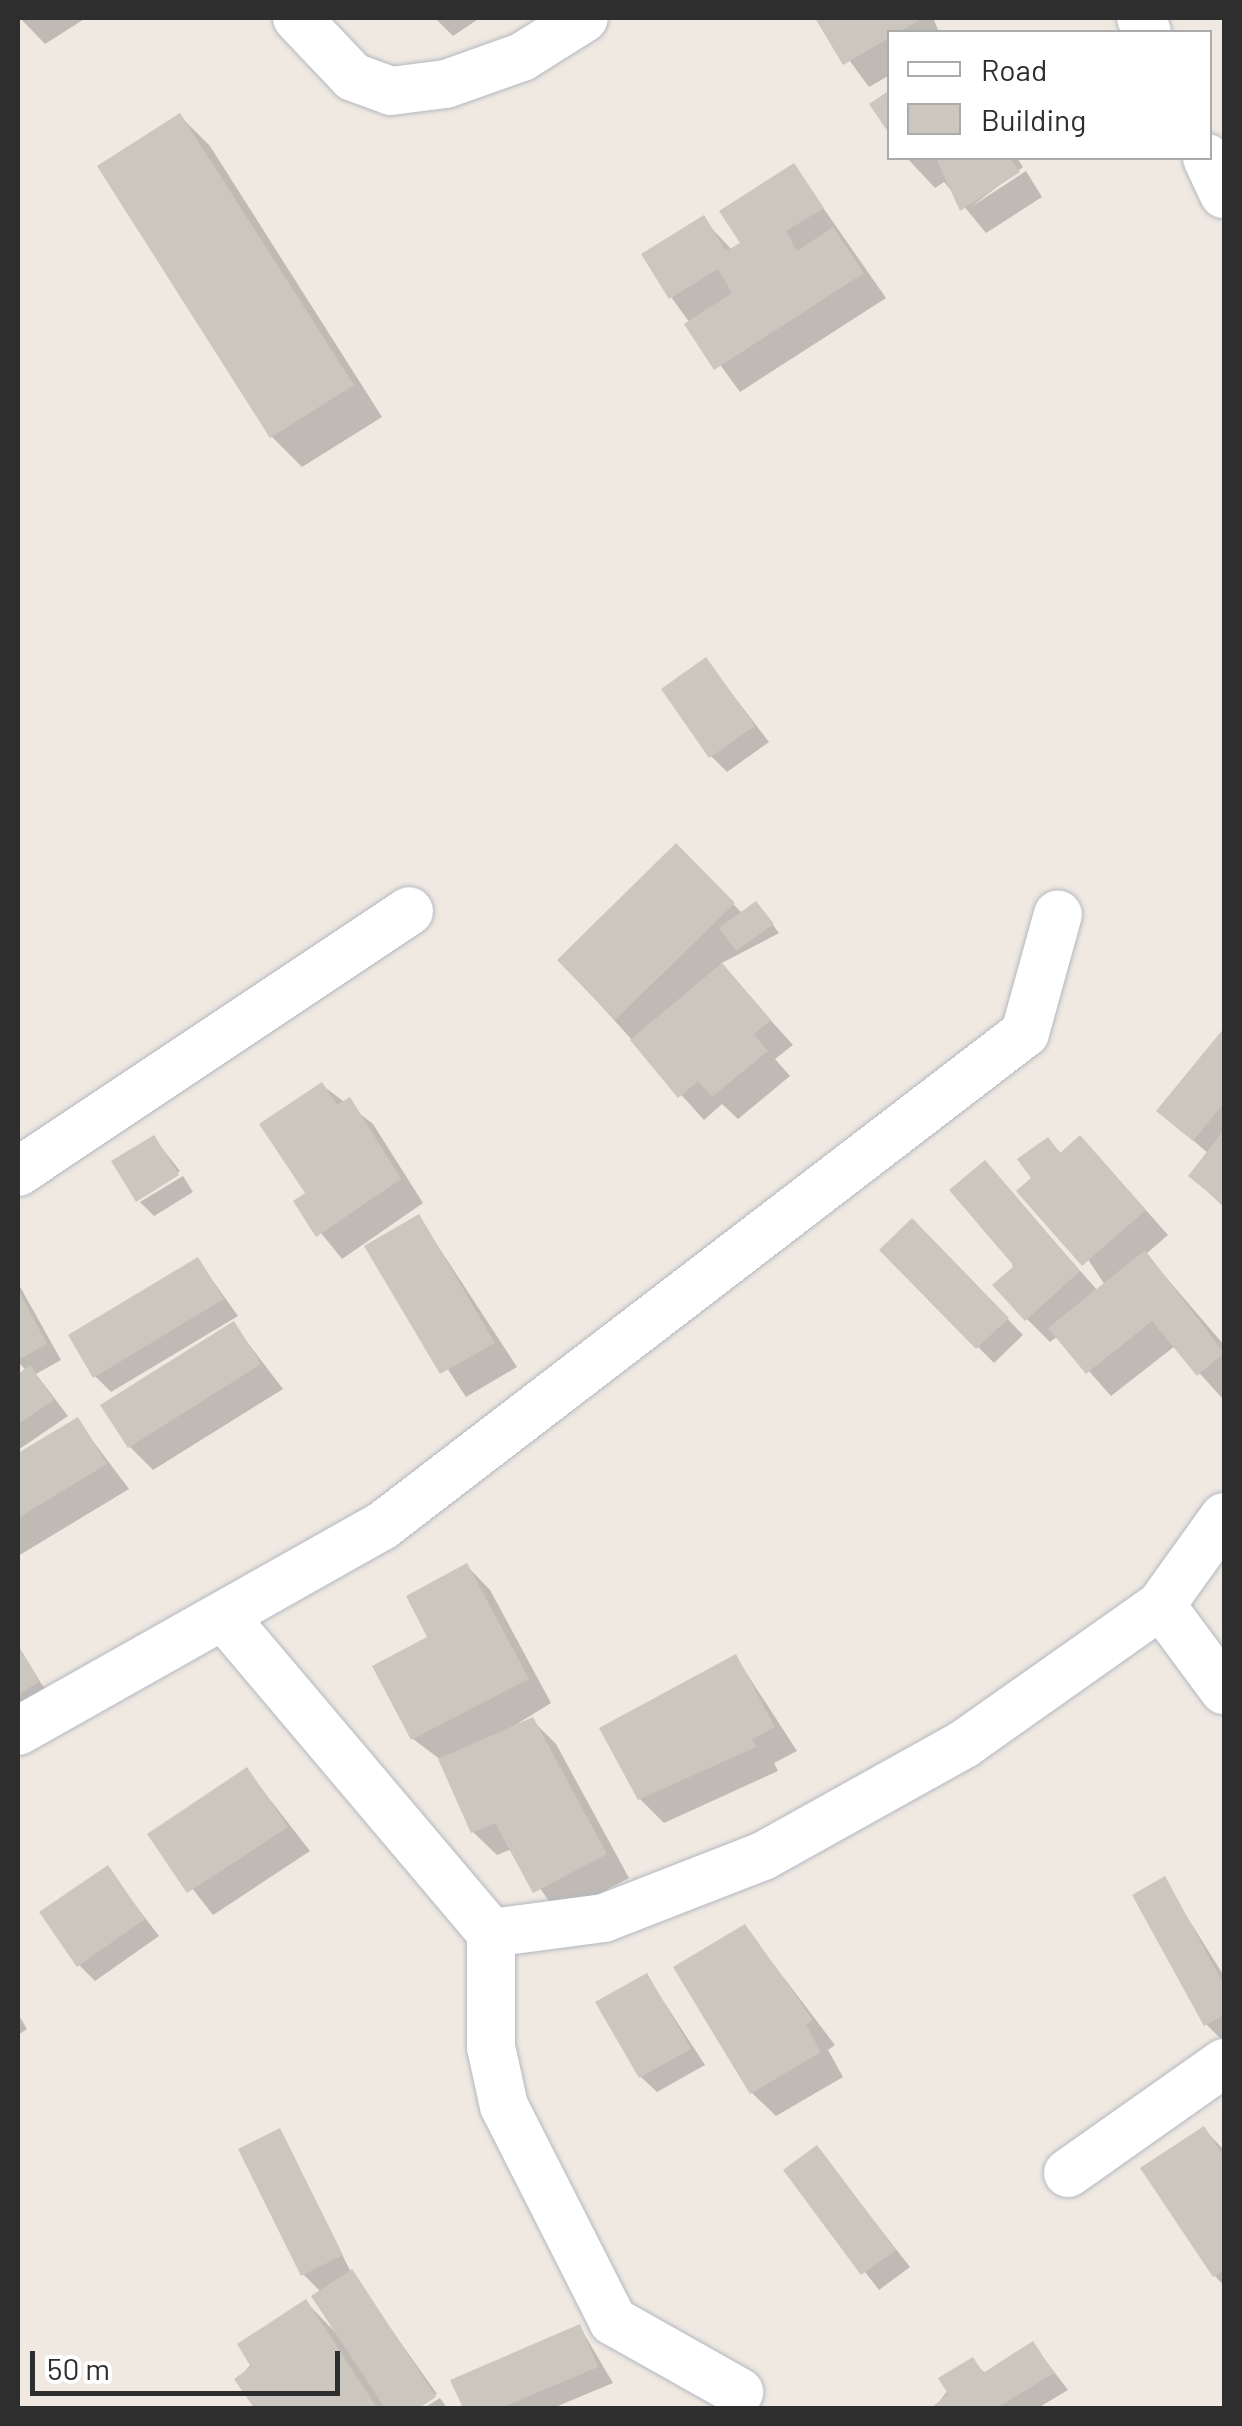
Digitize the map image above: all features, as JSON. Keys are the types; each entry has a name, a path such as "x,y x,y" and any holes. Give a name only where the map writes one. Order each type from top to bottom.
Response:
{"street":[{"path":"298,18 340,67 392,90 446,84 522,56 584,18"},
{"path":"1208,160 1224,194"},
{"path":"18,1172 408,911"},
{"path":"18,1731 382,1526 1025,1034 1058,914"},
{"path":"491,1933 604,1918 763,1856 964,1744 1161,1605 1224,1517"},
{"path":"1161,1605 1224,1690"},
{"path":"224,1618 491,1933 491,2047 504,2106 613,2321 739,2392"},
{"path":"1068,2173 1224,2064"}],"building":[{"path":"815,18 923,18 903,30 887,30 887,39 843,65"},
{"path":"887,92 887,131 869,104"},
{"path":"180,113 354,385 270,438 97,166"},
{"path":"937,160 1011,160 1020,172 960,211"},
{"path":"794,163 824,208 786,231 797,251 833,227 864,273 714,370 684,324 732,293 718,269 669,299 641,254 704,215 726,251 740,243 719,211"},
{"path":"706,657 755,726 709,758 661,689"},
{"path":"676,843 735,903 615,1020 557,960"},
{"path":"756,901 774,924 736,951 719,928"},
{"path":"722,963 771,1020 754,1034 768,1051 712,1097 698,1081 678,1098 630,1040"},
{"path":"1224,1028 1224,1103 1193,1141 1156,1111"},
{"path":"322,1082 337,1105 350,1097 401,1179 316,1237 293,1201 305,1193 259,1124"},
{"path":"1224,1130 1224,1205 1188,1176"},
{"path":"154,1135 179,1175 136,1202 111,1161"},
{"path":"1080,1135 1146,1210 1082,1266 1016,1191 1031,1178 1017,1159 1048,1137 1060,1153"},
{"path":"985,1160 1080,1271 1025,1321 992,1285 1014,1266 949,1190"},
{"path":"419,1214 495,1343 440,1374 364,1246"},
{"path":"912,1218 1009,1318 976,1349 879,1250"},
{"path":"1145,1250 1224,1353 1197,1376 1152,1321 1086,1374 1048,1328"},
{"path":"198,1257 224,1299 93,1378 68,1335"},
{"path":"18,1289 47,1344 18,1360"},
{"path":"234,1321 261,1364 128,1448 100,1405"},
{"path":"30,1365 54,1400 18,1424 18,1374"},
{"path":"78,1417 107,1464 18,1518 18,1453"},
{"path":"467,1563 529,1679 411,1740 372,1666 427,1637 406,1596"},
{"path":"18,1645 40,1681 18,1695"},
{"path":"736,1654 775,1727 752,1739 756,1747 638,1800 599,1728"},
{"path":"533,1717 607,1854 533,1893 495,1823 471,1833 438,1759"},
{"path":"247,1767 288,1827 187,1893 147,1834"},
{"path":"108,1865 145,1919 77,1967 39,1912"},
{"path":"1165,1876 1224,1985 1224,2015 1204,2026 1132,1895"},
{"path":"745,1924 813,2020 806,2025 821,2052 750,2094 673,1967"},
{"path":"647,1973 691,2049 639,2078 595,2002"},
{"path":"1204,2126 1224,2157 1224,2270 1213,2277 1140,2168"},
{"path":"280,2128 343,2255 301,2276 238,2149"},
{"path":"817,2145 896,2250 861,2275 783,2170"},
{"path":"352,2269 436,2397 419,2408 385,2408 311,2296"},
{"path":"306,2299 377,2408 254,2408 234,2379 251,2367 237,2344"},
{"path":"580,2324 598,2367 501,2408 463,2408 450,2380"},
{"path":"1033,2341 1054,2373 997,2408 931,2408 948,2394 938,2378 973,2357 983,2373"}]}
